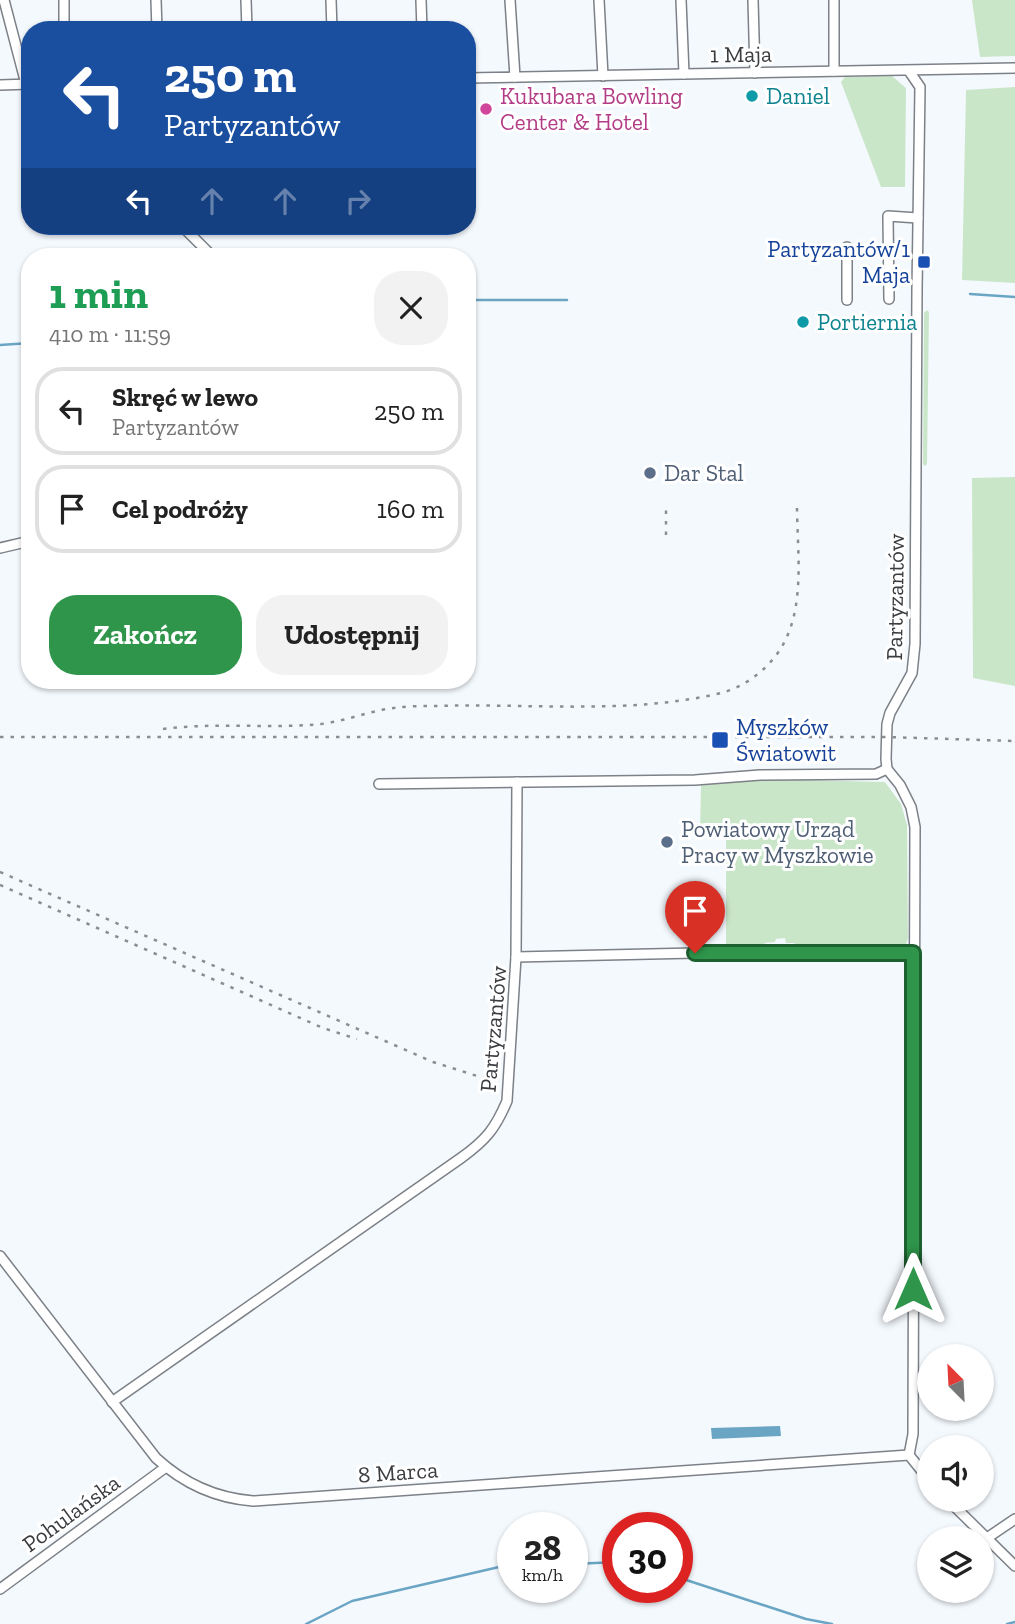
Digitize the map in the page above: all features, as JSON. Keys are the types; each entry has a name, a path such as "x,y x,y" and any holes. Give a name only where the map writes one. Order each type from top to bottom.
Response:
{"street":[{"path":"4,0 21,60"},
{"path":"64,0 64,21"},
{"path":"156,0 157,21"},
{"path":"246,0 247,21"},
{"path":"331,0 332,21"},
{"path":"421,0 422,21"},
{"path":"510,0 515,77"},
{"path":"599,0 603,76"},
{"path":"681,0 684,74"},
{"path":"753,0 755,73"},
{"path":"834,0 834,71"},
{"name":"1 Maja","path":"476,78 1015,68"},
{"name":"Partyzantów","path":"887,769 887,724 890,713 912,673 915,644 920,88 909,71"},
{"path":"0,85 21,85"},
{"path":"889,299 888,216 918,218"},
{"path":"192,235 204,248"},
{"path":"847,247 847,300"},
{"path":"0,548 21,543"},
{"path":"380,784 695,780 760,775 876,774 887,769 900,785 911,807 915,827 913,1434 909,1455 917,1465"},
{"path":"516,957 517,782"},
{"name":"Partyzantów","path":"112,1402 484,1141 499,1120 507,1101 516,957 695,953 913,953"},
{"name":"8 Marca","path":"0,1256 147,1448 166,1467 208,1492 231,1498 253,1501 909,1455"},
{"name":"Pohulańska","path":"0,1589 166,1467"},
{"path":"960,1512 975,1526"},
{"path":"994,1533 1015,1519"},
{"path":"994,1545 1015,1566"}],"green space":[{"path":"972,0 1015,0 1015,56 980,57"},
{"path":"892,76 906,88 905,187 881,187 841,82 845,77"},
{"path":"1015,87 1015,283 962,280 966,90"},
{"path":"927,310 929,312 925,466 924,313"},
{"path":"1015,477 1015,686 973,678 972,478"},
{"path":"760,779 885,782 901,804 907,825 906,944 899,948 800,947 794,943 786,943 785,938 765,943 760,948 726,948 726,833 700,833 701,785"}],"water":[{"path":"780,1426 781,1436 712,1439 711,1428"}],"waterway":[{"path":"970,294 1015,297"},
{"path":"476,300 567,300"},
{"path":"0,345 21,344"},
{"path":"588,1563 602,1563"},
{"path":"306,1624 352,1601 497,1567"},
{"path":"693,1582 806,1619 832,1624"},
{"path":"1007,1624 1015,1622"}],"railway":[{"path":"163,729 321,724 409,706 579,707 651,704 729,691 766,667 777,654 793,620 799,562 797,505"},
{"path":"666,506 666,535"},
{"path":"0,737 886,737 1015,741"},
{"path":"0,872 433,1062 493,1081"},
{"path":"0,885 323,1028 357,1039"}],"place":[{"name":"Daniel","path":"752,96"},
{"name":"Kukubara Bowling Center & Hotel","path":"486,109"},
{"name":"Partyzantów/1 Maja","path":"924,262"},
{"name":"Portiernia","path":"803,322"},
{"name":"Dar Stal","path":"650,473"},
{"name":"Myszków Światowit","path":"720,740"},
{"name":"Powiatowy Urząd Pracy w Myszkowie","path":"667,842"}],"route":[{"path":"695,953 913,953 913,1289"}]}
